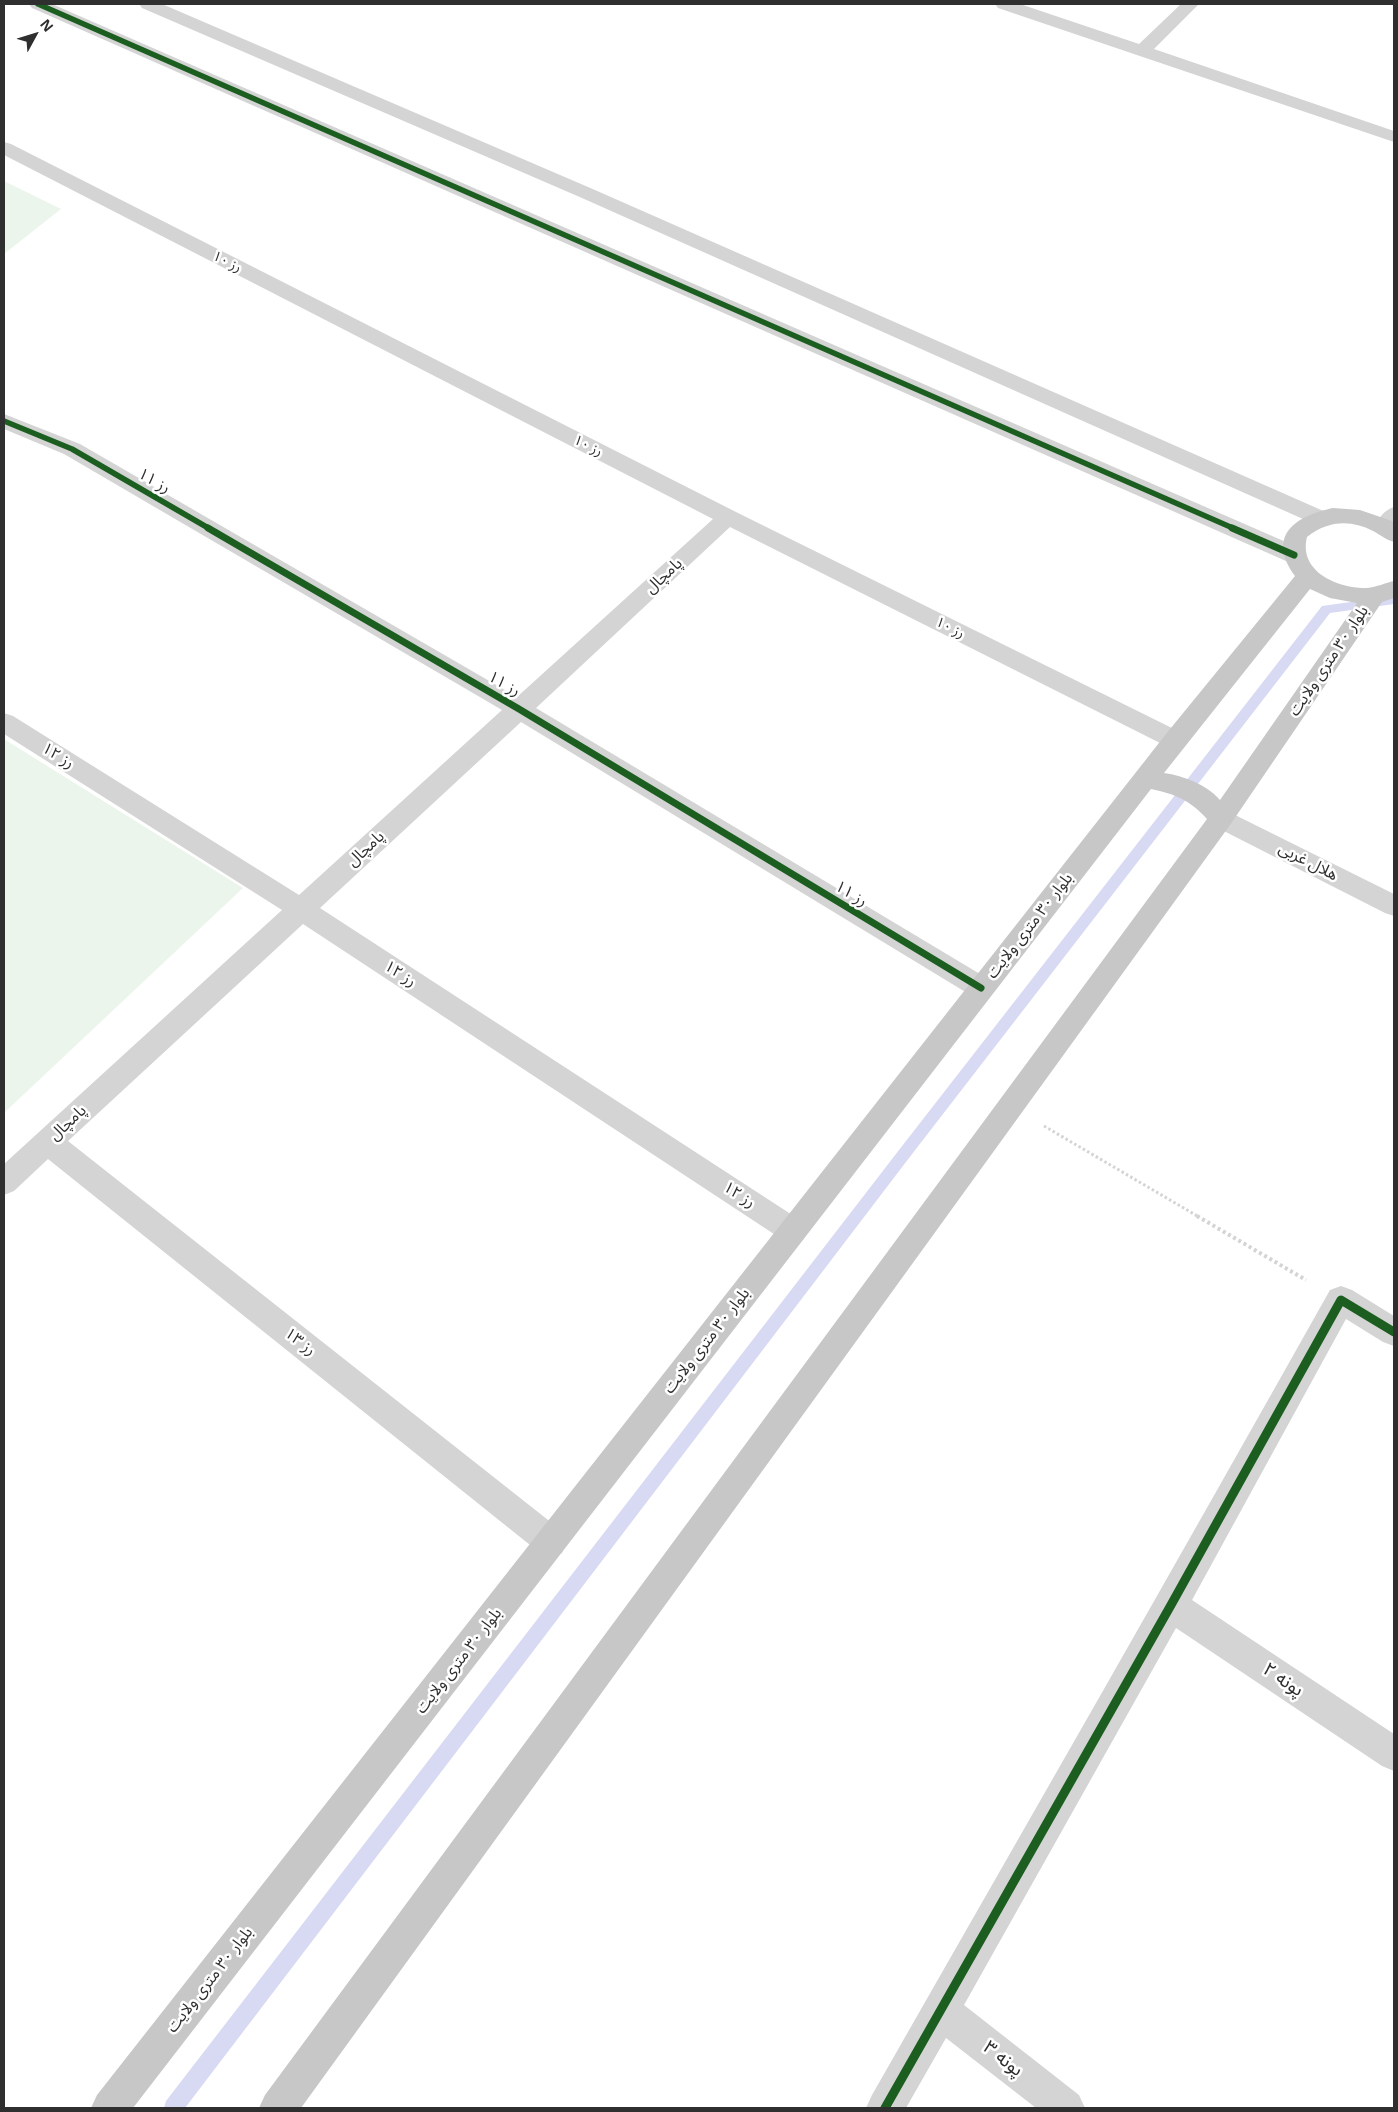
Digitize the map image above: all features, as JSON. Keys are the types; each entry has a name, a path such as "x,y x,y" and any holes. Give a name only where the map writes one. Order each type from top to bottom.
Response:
{"main road":[{"path":"1387,594 1350,595 1327,588 1301,566 1294,544 1298,533 1320,518 1344,515 1391,525"},
{"name":"بلوار ۳۰ متری ولایت","path":"110,2108 981,988 1146,779 1301,566"},
{"name":"بلوار ۳۰ متری ولایت","path":"278,2108 1010,1106 1387,594"},
{"path":"1146,779 1176,784 1202,798 1222,818"}],"street":[{"path":"38,4 1301,566"},
{"path":"148,4 366,96 1320,518"},
{"path":"1004,4 1394,138"},
{"path":"1142,51 1191,4"},
{"name":"رز ۱۰","path":"4,148 728,517 1175,740"},
{"name":"رز ۱۱","path":"4,422 72,449 519,709 981,988"},
{"name":"پامچال","path":"4,1182 728,517"},
{"name":"رز ۱۲","path":"4,722 301,909 793,1231"},
{"name":"هلال غربی","path":"1222,818 1394,906"},
{"name":"رز ۱۳","path":"48,1142 552,1542"},
{"path":"885,2108 1171,1605 1341,1300 1394,1332"},
{"name":"پونه ۲","path":"1171,1605 1394,1754"},
{"name":"پونه ۳","path":"940,2010 1066,2108"}],"path":[{"path":"1010,1106 1341,1300"}],"shaded area":[{"path":"4,181 61,209 4,254"},
{"path":"4,739 243,888 4,1113"}],"waterway":[{"path":"173,2108 904,1154 1326,609 1394,600"}],"cycle path":[{"path":"38,4 1294,555"},
{"path":"4,421 72,449 519,709 981,988"},
{"path":"885,2108 1171,1605 1341,1300 1394,1332"}]}
